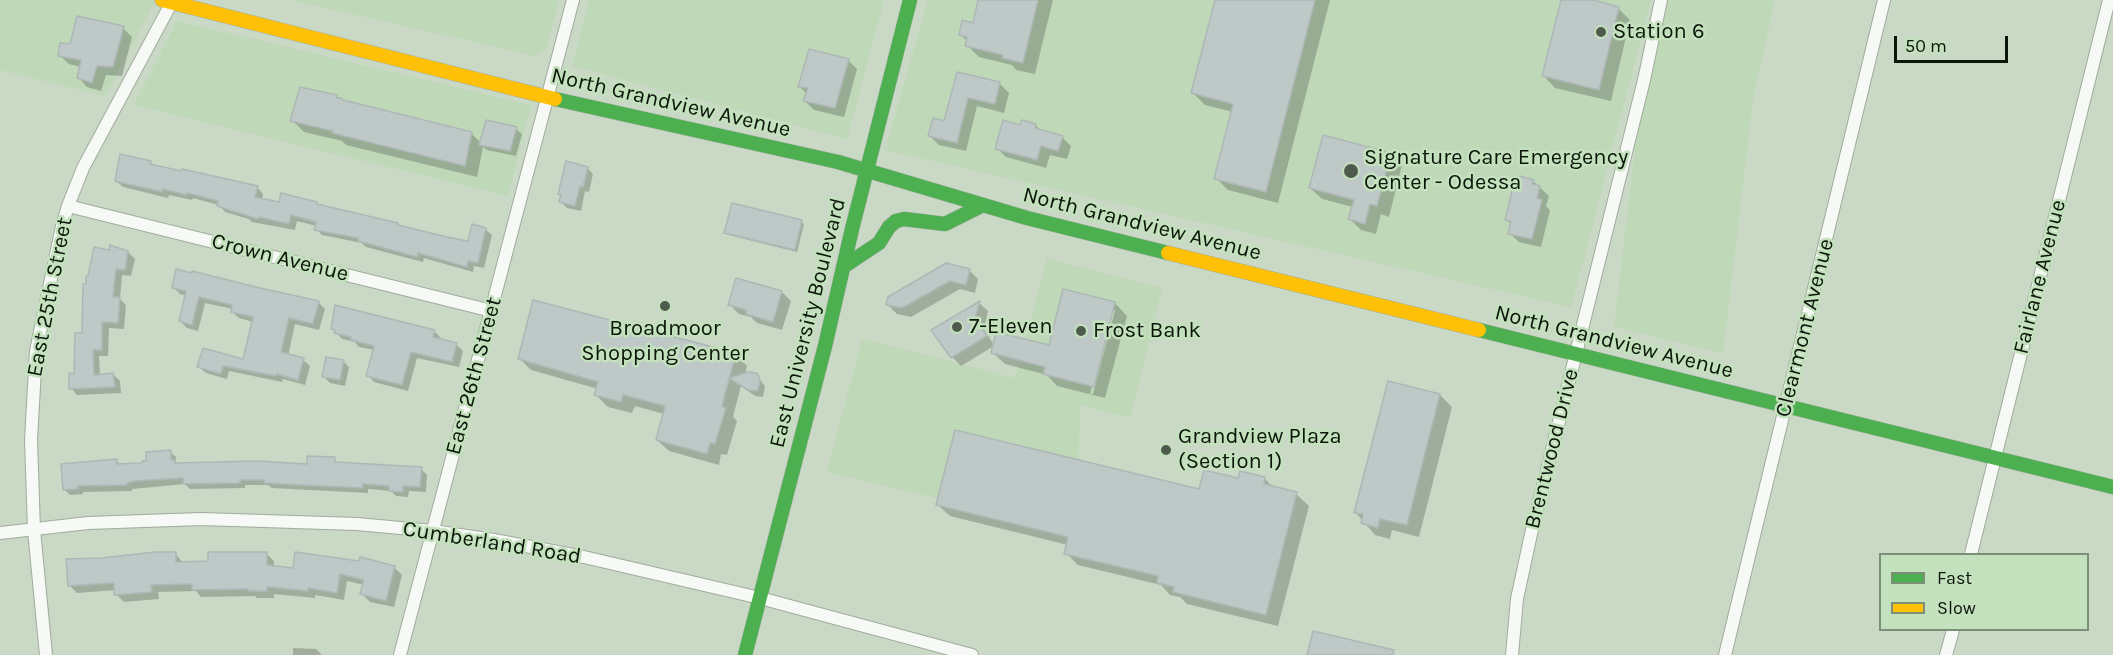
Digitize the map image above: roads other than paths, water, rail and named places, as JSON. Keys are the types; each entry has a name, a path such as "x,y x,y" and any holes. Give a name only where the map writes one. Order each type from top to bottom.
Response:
{"main road":[{"name":"East University Boulevard","path":"745,655 822,357 910,0"},
{"name":"North Grandview Avenue","path":"169,1 548,97 867,170 1045,222 2113,487"},
{"path":"843,267 879,243 896,221 903,219 945,224 983,205"}],"street":[{"name":"East 26th Street","path":"400,655 573,0"},
{"name":"Brentwood Drive","path":"1512,655 1517,599 1575,353 1644,80 1660,0"},
{"name":"Clearmont Avenue","path":"1725,655 1884,0"},
{"name":"Fairlane Avenue","path":"1971,553 2109,0"},
{"name":"East 25th Street","path":"46,655 34,530 31,440 36,351 68,206 83,168 169,1"},
{"name":"Crown Avenue","path":"68,206 492,311"},
{"name":"Cumberland Road","path":"0,532 111,522 201,519 357,524 433,531 584,556 760,598 972,655"},
{"path":"1946,655 1953,631"}],"place":[{"name":"Station 6","path":"1601,32"},
{"name":"Signature Care Emergency Center - Odessa","path":"1351,171"},
{"name":"Broadmoor Shopping Center","path":"665,306"},
{"name":"7-Eleven","path":"957,327"},
{"name":"Frost Bank","path":"1081,331"},
{"name":"Grandview Plaza (Section 1)","path":"1166,450"}]}
